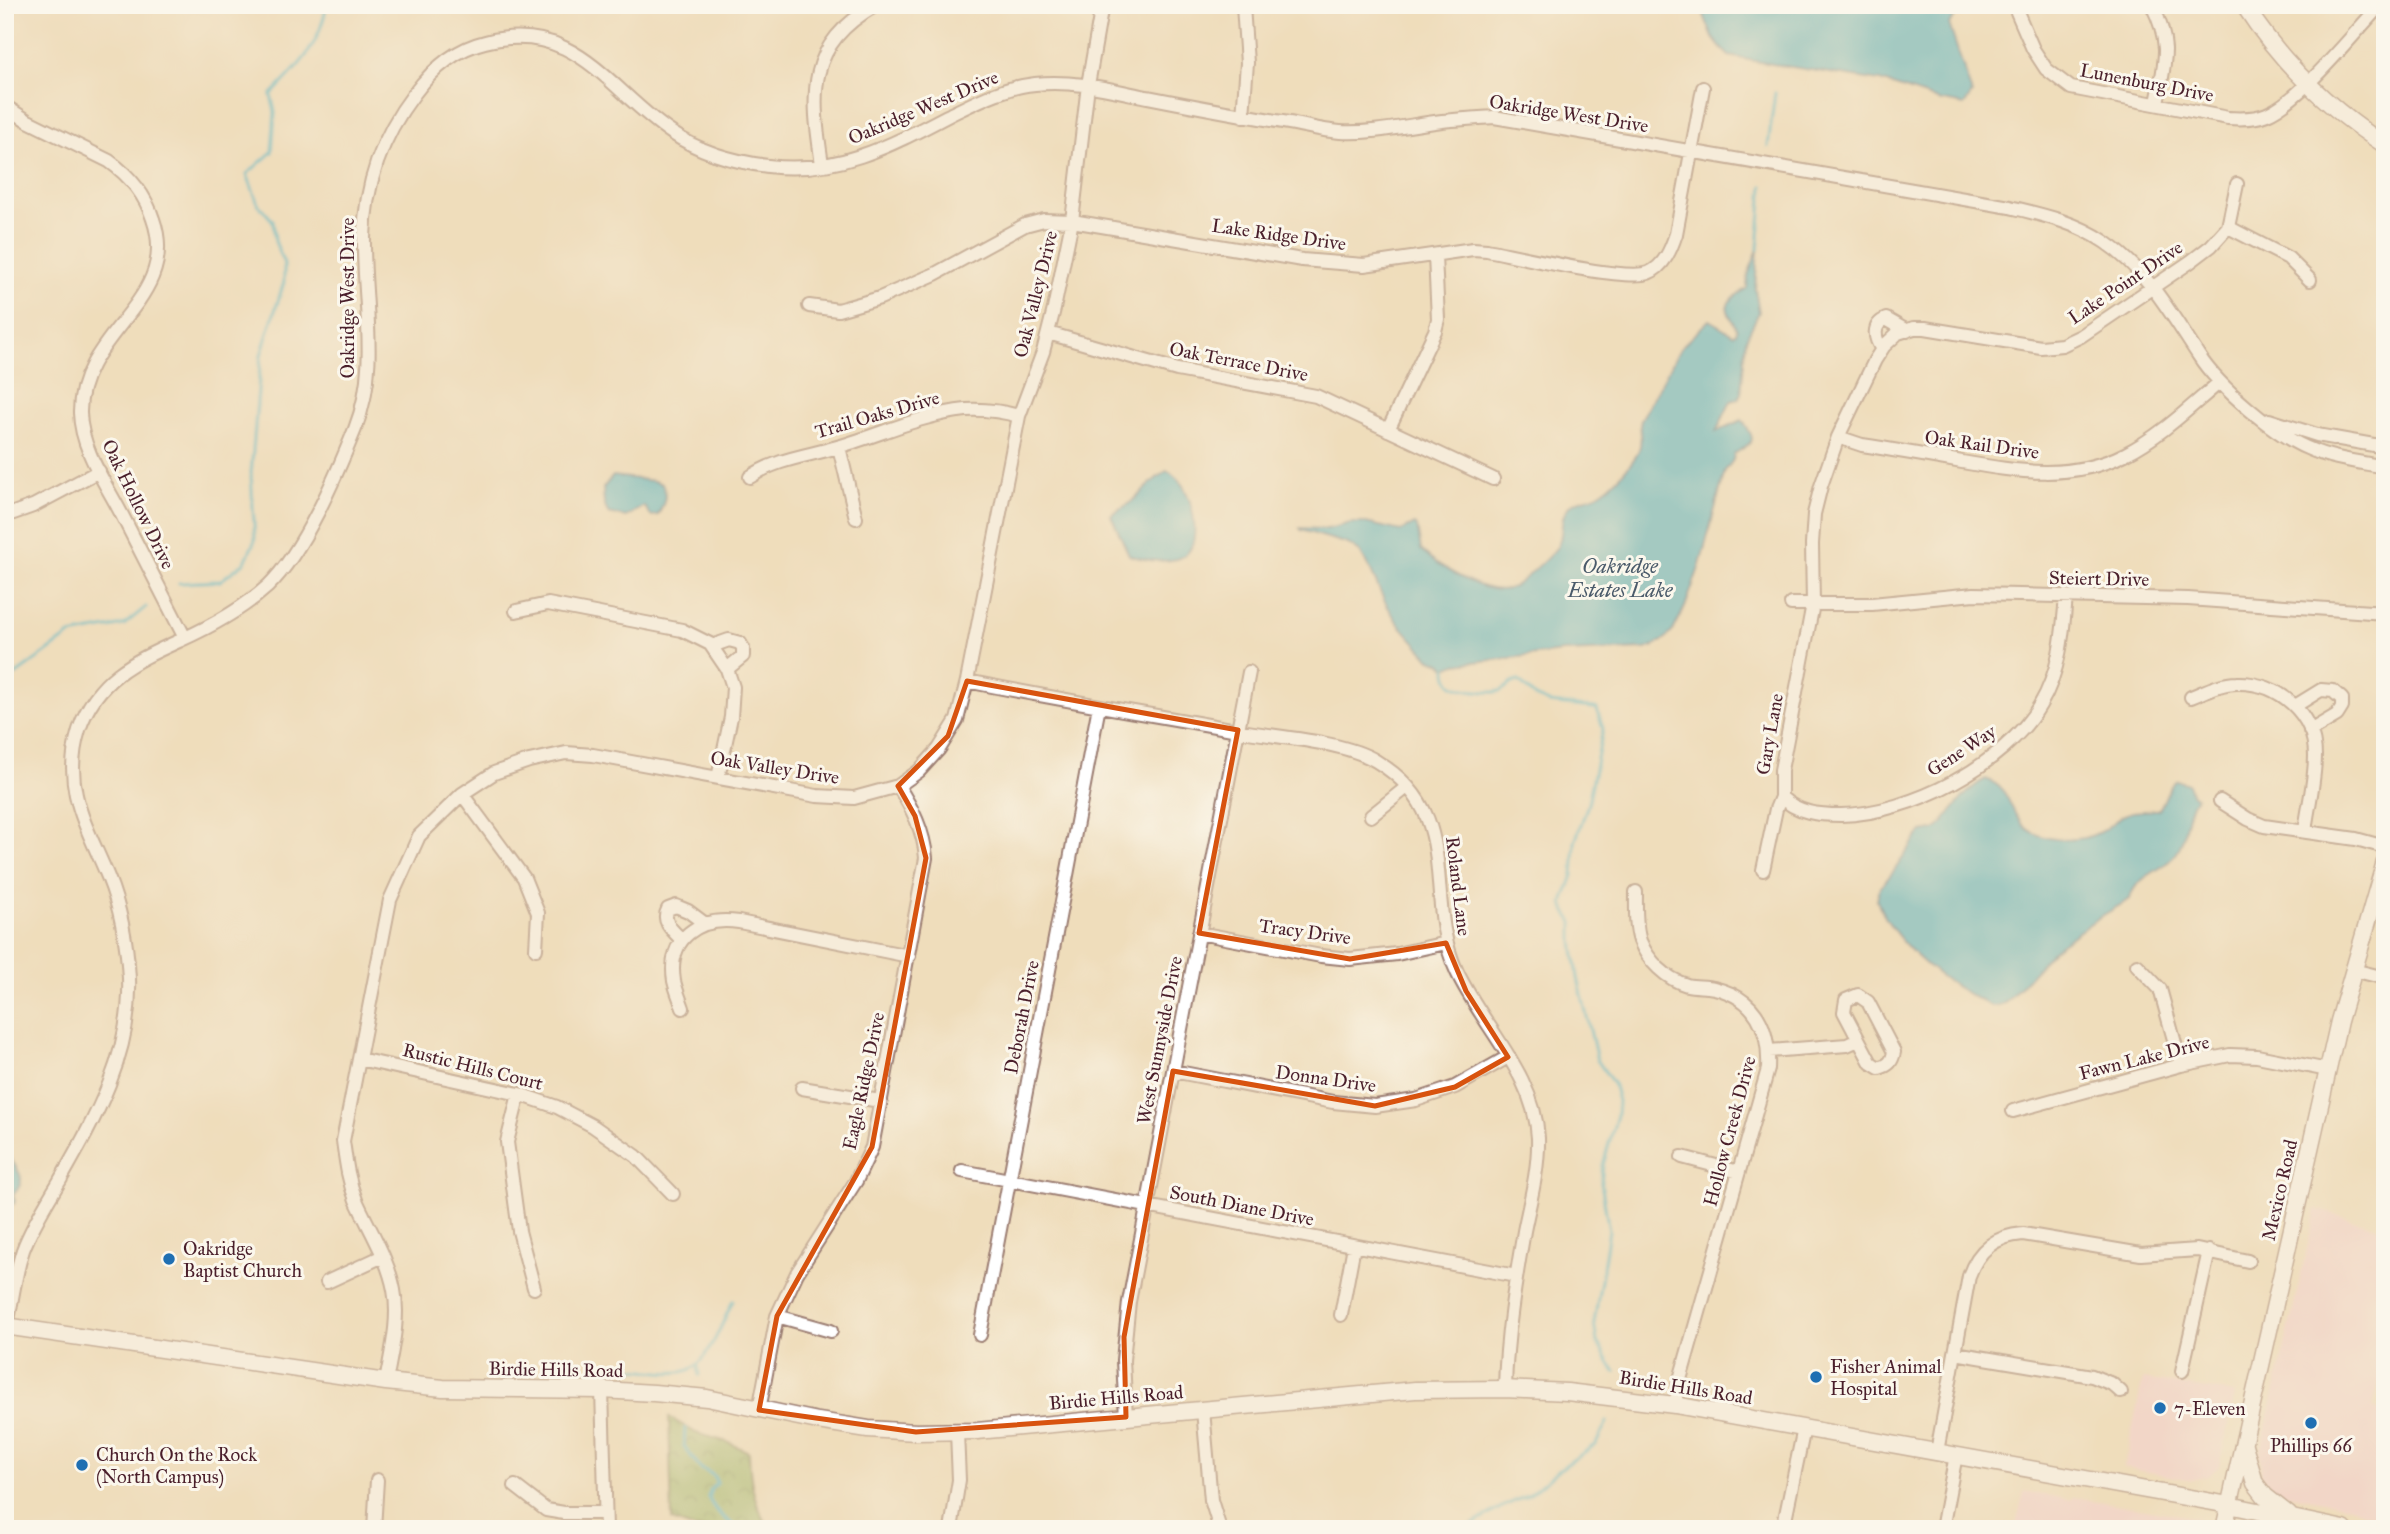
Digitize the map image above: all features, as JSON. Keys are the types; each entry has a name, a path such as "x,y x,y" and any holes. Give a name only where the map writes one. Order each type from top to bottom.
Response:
{"main road":[{"path":"2244,5 2269,40 2307,83 2351,121 2385,145"},
{"name":"Mexico Road","path":"2224,1529 2328,1070 2353,970 2385,862"},
{"name":"Birdie Hills Road","path":"6,1327 386,1382 443,1388 602,1390 707,1398 868,1429 916,1432 957,1432 1415,1390 1505,1389 1602,1395 1675,1405 1956,1455 2344,1529"},
{"path":"2243,1441 2255,1483 2265,1496 2291,1517"},
{"path":"2258,1529 2291,1517"}],"street":[{"path":"822,164 817,133 816,97 822,60 830,43 842,29 876,5"},
{"name":"Oak Valley Drive","path":"386,1382 394,1338 394,1292 383,1256 347,1174 343,1142 390,900 419,836 462,794 494,773 529,761 566,753 593,755 829,797 854,797 898,786 919,771 948,736 957,720 967,681 1019,416 1048,332 1072,221 1088,85 1102,5"},
{"name":"Lunenburg Drive","path":"2014,5 2033,49 2046,69 2062,82 2082,91 2228,118 2253,118 2276,108 2307,83 2375,11 2377,5"},
{"path":"2152,5 2166,43 2157,103"},
{"path":"1243,6 1247,63 1243,116"},
{"name":"Oakridge West Drive","path":"6,1327 23,1251 110,1085 125,1030 128,1007 125,939 120,914 110,882 76,801 73,779 76,739 83,719 93,700 109,681 127,666 238,609 272,582 305,535 356,428 364,404 368,380 370,319 364,235 370,183 388,135 405,106 437,68 470,47 491,40 536,40 559,45 599,69 642,111 674,135 695,146 742,162 767,166 791,168 858,159 886,148 992,93 1035,84 1088,85 1243,116 1343,132 1494,117 2010,207 2059,219 2105,242 2130,262 2153,285 2201,359 2220,382 2286,437 2323,454 2385,467"},
{"name":"Lake Ridge Drive","path":"809,306 838,310 880,298 935,274 1025,225 1044,220 1072,221 1302,260 1364,265 1472,249 1620,274 1649,272 1666,257 1676,234 1703,88"},
{"name":"Oak Hollow Drive","path":"5,106 28,121 109,161 119,169 145,198 158,232 157,266 152,280 97,356 84,383 80,414 82,429 99,471 185,638"},
{"path":"2237,184 2228,227 2288,258 2310,280"},
{"name":"Lake Point Drive","path":"1813,604 1811,544 1814,514 1821,486 1838,438 1890,338 1914,328 1936,328 2042,347 2062,345 2190,262 2211,246 2228,227"},
{"path":"1388,430 1438,319 1435,256"},
{"name":"Lake Point Drive","path":"1882,349 1876,339 1878,323 1891,320 1907,331"},
{"name":"Oak Terrace Drive","path":"1048,332 1177,370 1316,396 1493,479"},
{"name":"Oak Rail Drive","path":"1838,438 1862,445 2022,472 2074,471 2101,464 2153,437 2220,382"},
{"name":"Trail Oaks Drive","path":"750,477 779,461 839,447 932,417 963,410 993,409 1019,416"},
{"name":"Oakridge West Drive","path":"2262,418 2317,435 2385,447"},
{"path":"839,447 856,518"},
{"path":"5,516 33,506 99,471"},
{"name":"Steiert Drive","path":"1791,604 1872,604 1974,594 2188,599 2385,613"},
{"name":"Gene Way","path":"1781,797 1789,805 1826,815 1893,808 1933,792 1992,756 2010,742 2027,723 2049,688 2061,643 2066,596"},
{"path":"516,611 548,604 682,630 712,646 727,669 733,687 731,717 718,778"},
{"name":"Gary Lane","path":"1763,870 1781,797 1781,770 1813,604"},
{"path":"712,646 729,640 740,643 743,656 727,669"},
{"name":"West Sunnyside Drive","path":"1126,1417 1124,1337 1249,672"},
{"name":"Roland Lane","path":"967,681 1355,752 1375,760 1407,787 1425,811 1436,842 1446,943 1466,991 1522,1079 1531,1100 1538,1135 1538,1151 1508,1336 1505,1389"},
{"path":"2191,697 2220,685 2236,682 2266,688 2295,706 2310,731 2315,755 2305,831"},
{"path":"2295,706 2321,691 2333,691 2342,699 2343,707 2337,715 2310,731"},
{"name":"Deborah Drive","path":"980,1335 1099,706"},
{"name":"Eagle Ridge Drive","path":"759,1410 777,1316 797,1273 856,1181 872,1147 926,858 915,816 898,786"},
{"path":"1371,816 1407,787"},
{"path":"462,794 524,878 538,914 536,949"},
{"path":"2220,801 2264,826 2356,839 2385,847"},
{"name":"Hollow Creek Drive","path":"1636,892 1640,942 1659,969 1686,985 1711,987 1733,993 1748,1003 1765,1033 1769,1051 1768,1069 1675,1405"},
{"path":"682,940 667,924 665,917 668,909 676,906 704,923"},
{"path":"683,1008 674,980 676,952 682,940 704,923 739,922 909,956"},
{"name":"Tracy Drive","path":"1199,933 1350,959 1397,954 1446,943"},
{"path":"2137,965 2160,989 2181,1065"},
{"path":"2353,970 2385,978"},
{"path":"1858,995 1868,1002 1894,1052 1892,1061 1879,1068 1871,1063 1858,1040 1843,1007 1846,1000 1858,995"},
{"path":"1769,1051 1847,1045 1858,1040"},
{"name":"Fawn Lake Drive","path":"2013,1111 2181,1065 2230,1055 2257,1056 2328,1070"},
{"name":"Donna Drive","path":"1173,1071 1333,1102 1375,1106 1416,1100 1455,1087 1508,1057"},
{"name":"Rustic Hills Court","path":"359,1059 519,1094 557,1107 593,1126 636,1156 673,1194"},
{"path":"802,1088 880,1101"},
{"path":"519,1094 507,1142 519,1231 534,1288"},
{"path":"1682,1157 1739,1172"},
{"name":"South Diane Drive","path":"962,1171 1516,1276"},
{"path":"1937,1452 1972,1266 1990,1244 2004,1237 2023,1234 2141,1254 2209,1251 2248,1261"},
{"path":"1341,1315 1354,1246"},
{"path":"2182,1371 2209,1251"},
{"path":"327,1282 383,1256"},
{"path":"777,1316 831,1331"},
{"path":"1955,1353 2092,1376 2112,1384 2121,1392"},
{"path":"602,1390 606,1529"},
{"path":"1203,1410 1212,1500 1220,1529"},
{"path":"1783,1529 1804,1428"},
{"path":"951,1529 959,1480 957,1432"},
{"path":"1942,1529 1956,1455"},
{"path":"374,1529 377,1480"},
{"path":"515,1486 546,1510 605,1513"}],"highlighted area":[{"path":"967,681 1238,730 1199,933 1350,959 1446,943 1466,991 1508,1057 1455,1087 1375,1106 1173,1071 1124,1337 1126,1417 916,1432 759,1410 777,1316 872,1147 926,858 915,816 898,786 948,736"}],"shaded area":[{"path":"2316,1209 2385,1229 2385,1357 2373,1407 2385,1412 2385,1520 2344,1505 2281,1493 2269,1485 2261,1474 2260,1454"},
{"path":"2143,1379 2235,1393 2219,1467 2209,1476 2192,1480 2124,1468"},
{"path":"2024,1491 2197,1518 2203,1529 2015,1529"}],"green space":[{"path":"669,1417 696,1433 749,1452 754,1492 770,1529 695,1529 672,1521"}],"water":[{"path":"1700,5 1965,5 1949,24 1972,94 1964,105 1938,100 1880,81 1729,56 1713,38"},
{"name":"Oakridge Estates Lake","path":"1758,249 1755,289 1759,312 1746,339 1741,393 1738,399 1731,401 1716,432 1742,420 1752,439 1734,454 1725,471 1700,565 1685,607 1673,631 1655,646 1645,649 1563,652 1456,664 1447,668 1430,659 1397,622 1360,552 1348,544 1301,530 1300,528 1327,529 1351,523 1366,523 1401,531 1415,524 1421,550 1438,564 1474,584 1487,588 1498,590 1513,587 1534,571 1557,547 1569,506 1603,491 1634,459 1640,446 1641,420 1681,347 1709,320 1733,334 1736,333 1728,305 1747,288 1748,275"},
{"path":"1167,471 1175,476 1188,496 1194,522 1192,545 1187,553 1174,560 1150,560 1129,555 1111,515 1131,502"},
{"path":"613,476 662,484 664,500 658,515 651,516 644,506 626,517 608,513 604,504 603,488"},
{"path":"1986,779 2003,791 2026,828 2045,837 2057,839 2091,836 2127,813 2159,809 2177,780 2188,784 2192,795 2196,797 2176,854 2137,884 2130,899 2053,950 2008,1000 2002,1005 1994,1006 1940,976 1910,950 1897,935 1877,901 1879,889 1917,837 1922,832 1939,827 1966,794"},
{"path":"5,1145 21,1176 19,1188 13,1195 14,1204 5,1204"}],"waterway":[{"path":"179,583 220,581 245,562 255,540 251,474 261,355 284,282 284,264 275,241 273,221 258,204 247,174 272,152 275,112 271,95 307,54 319,33 327,5"},
{"path":"1768,146 1775,93"},
{"path":"1758,249 1763,186"},
{"path":"5,678 15,675 70,635 124,625 146,607"},
{"path":"1447,668 1450,681 1460,688 1496,692 1519,681 1535,697 1549,703 1597,709 1603,729 1588,804 1575,842 1573,875 1563,903 1573,922 1578,978 1597,1060 1613,1083 1618,1101 1601,1182 1609,1231 1594,1323 1597,1342 1615,1372"},
{"path":"628,1368 675,1372 696,1366 709,1350 733,1301"},
{"path":"698,1365 699,1375"},
{"path":"1465,1529 1530,1494 1596,1444 1607,1422"},
{"path":"685,1428 684,1446 700,1468 713,1475 717,1483 708,1497 711,1503 738,1529"}],"place":[{"name":"Oakridge Baptist Church","path":"169,1259"},
{"name":"Fisher Animal Hospital","path":"1816,1377"},
{"name":"7-Eleven","path":"2160,1408"},
{"name":"Phillips 66","path":"2311,1423"},
{"name":"Church On the Rock (North Campus)","path":"82,1465"}]}
